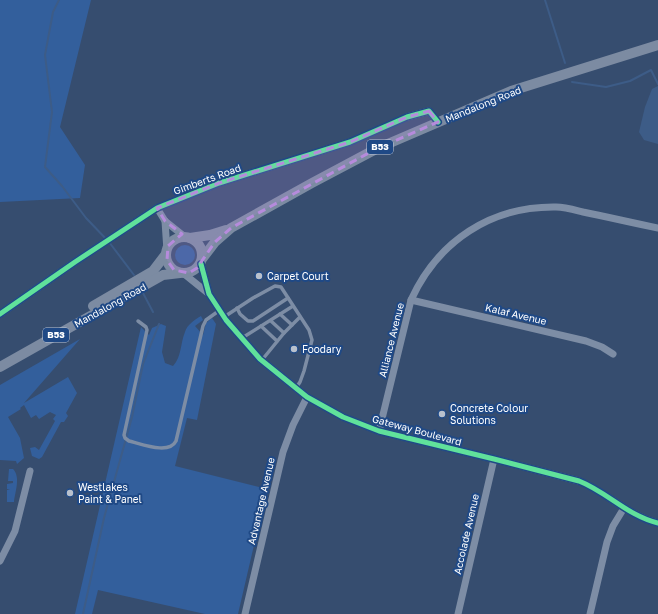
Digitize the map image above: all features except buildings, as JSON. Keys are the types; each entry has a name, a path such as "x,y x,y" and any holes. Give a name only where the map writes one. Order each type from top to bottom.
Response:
{"main road":[{"name":"Mandalong Road","path":"201,261 215,242 232,228 376,149 513,90 658,45"},
{"name":"Mandalong Road","path":"188,237 210,235 232,228"},
{"name":"B53","path":"166,253 171,242 176,239 188,237"},
{"path":"188,237 195,240 201,247 203,254 201,261"},
{"name":"Mandalong Road","path":"0,360 152,271 166,253"},
{"path":"166,253 167,260 171,267 181,273"},
{"name":"B53","path":"181,273 194,271 201,261"},
{"name":"Mandalong Road","path":"0,367 164,275 181,273"}],"street":[{"name":"Gimberts Road","path":"0,314 157,208 219,183 350,142 407,117 429,111 438,122"},
{"name":"Alliance Avenue","path":"379,431 411,300 418,284 432,265 453,242 477,226 498,216 528,209 558,207 658,228"},
{"path":"157,208 165,221 188,237"},
{"path":"165,221 166,253"},
{"name":"Gateway Boulevard","path":"201,261 209,294"},
{"name":"Gateway Boulevard","path":"181,273 209,294 224,317 262,360 307,397 343,417 379,431 579,481 588,485 632,513 658,523"},
{"name":"Kalaf Avenue","path":"411,300 586,341 602,346 613,354"},
{"name":"Advantage Avenue","path":"246,614 283,452 293,425 307,397"},
{"name":"Accolade Avenue","path":"458,614 494,459"},
{"path":"0,561 15,531 30,471"},
{"path":"590,614 607,542 613,526 624,508"}],"lane":[{"path":"224,317 274,286 281,287 310,330 312,340 304,371 296,388"},
{"path":"237,308 240,314 248,321 253,321 288,298"},
{"path":"242,338 293,306"},
{"path":"138,321 146,326 147,330 124,435 129,441 168,448 174,445 176,440 203,326 206,320 220,310"},
{"path":"280,314 292,325"},
{"path":"262,360 284,333 300,317"},
{"path":"271,321 284,333"},
{"path":"261,326 277,341"}],"highlighted area":[{"path":"429,111 438,122 376,149 231,228 215,242 197,268 189,273 174,270 167,260 168,246 182,234 165,221 157,208 219,183 350,142 407,117"}],"shaded area":[{"path":"0,0 91,0 60,127 85,165 80,198 0,202"},
{"path":"658,86 658,144 644,140 639,132 645,107 652,89"},
{"path":"185,245 192,248 195,255 192,262 185,265 178,262 175,255 178,248"},
{"path":"201,316 203,320 195,326 203,335 206,323 212,318 216,324 197,420 187,418 175,466 267,489 238,614 205,614 98,590 92,614 75,614 141,327 149,335 152,328 161,324 166,326 162,352 165,363 173,366 178,358 183,336 187,327"},
{"path":"80,339 24,403 68,377 77,393 66,413 68,416 64,422 61,422 42,457 39,459 32,456 30,448 35,447 39,450 55,421 53,419 56,415 50,412 39,419 36,415 31,418 24,405 20,408 21,409 8,417 20,438 24,458 17,464 16,461 0,460 0,385"},
{"path":"9,469 13,469 17,476 14,502 7,502 7,490 10,489 7,489 7,484 13,483 13,481 8,481"}],"waterway":[{"path":"59,0 53,12 45,55 52,112 45,167 62,186 86,218 109,242 134,275"},
{"path":"545,0 565,63"},
{"path":"572,82 606,87 630,81 651,70 658,84"},
{"path":"143,293 153,312"},
{"path":"83,614 104,518 132,417 143,364 159,324"}],"cycle path":[{"path":"0,314 157,208 219,183 350,142 407,117 429,111 438,122"},
{"path":"201,264 209,294 226,320 260,359 307,397 343,417 379,431 579,481 599,491 627,510 647,520 658,523"}],"place":[{"name":"Carpet Court","path":"259,276"},
{"name":"Foodary","path":"294,349"},
{"name":"Concrete Colour Solutions","path":"442,414"},
{"name":"Westlakes Paint & Panel","path":"70,493"}]}
